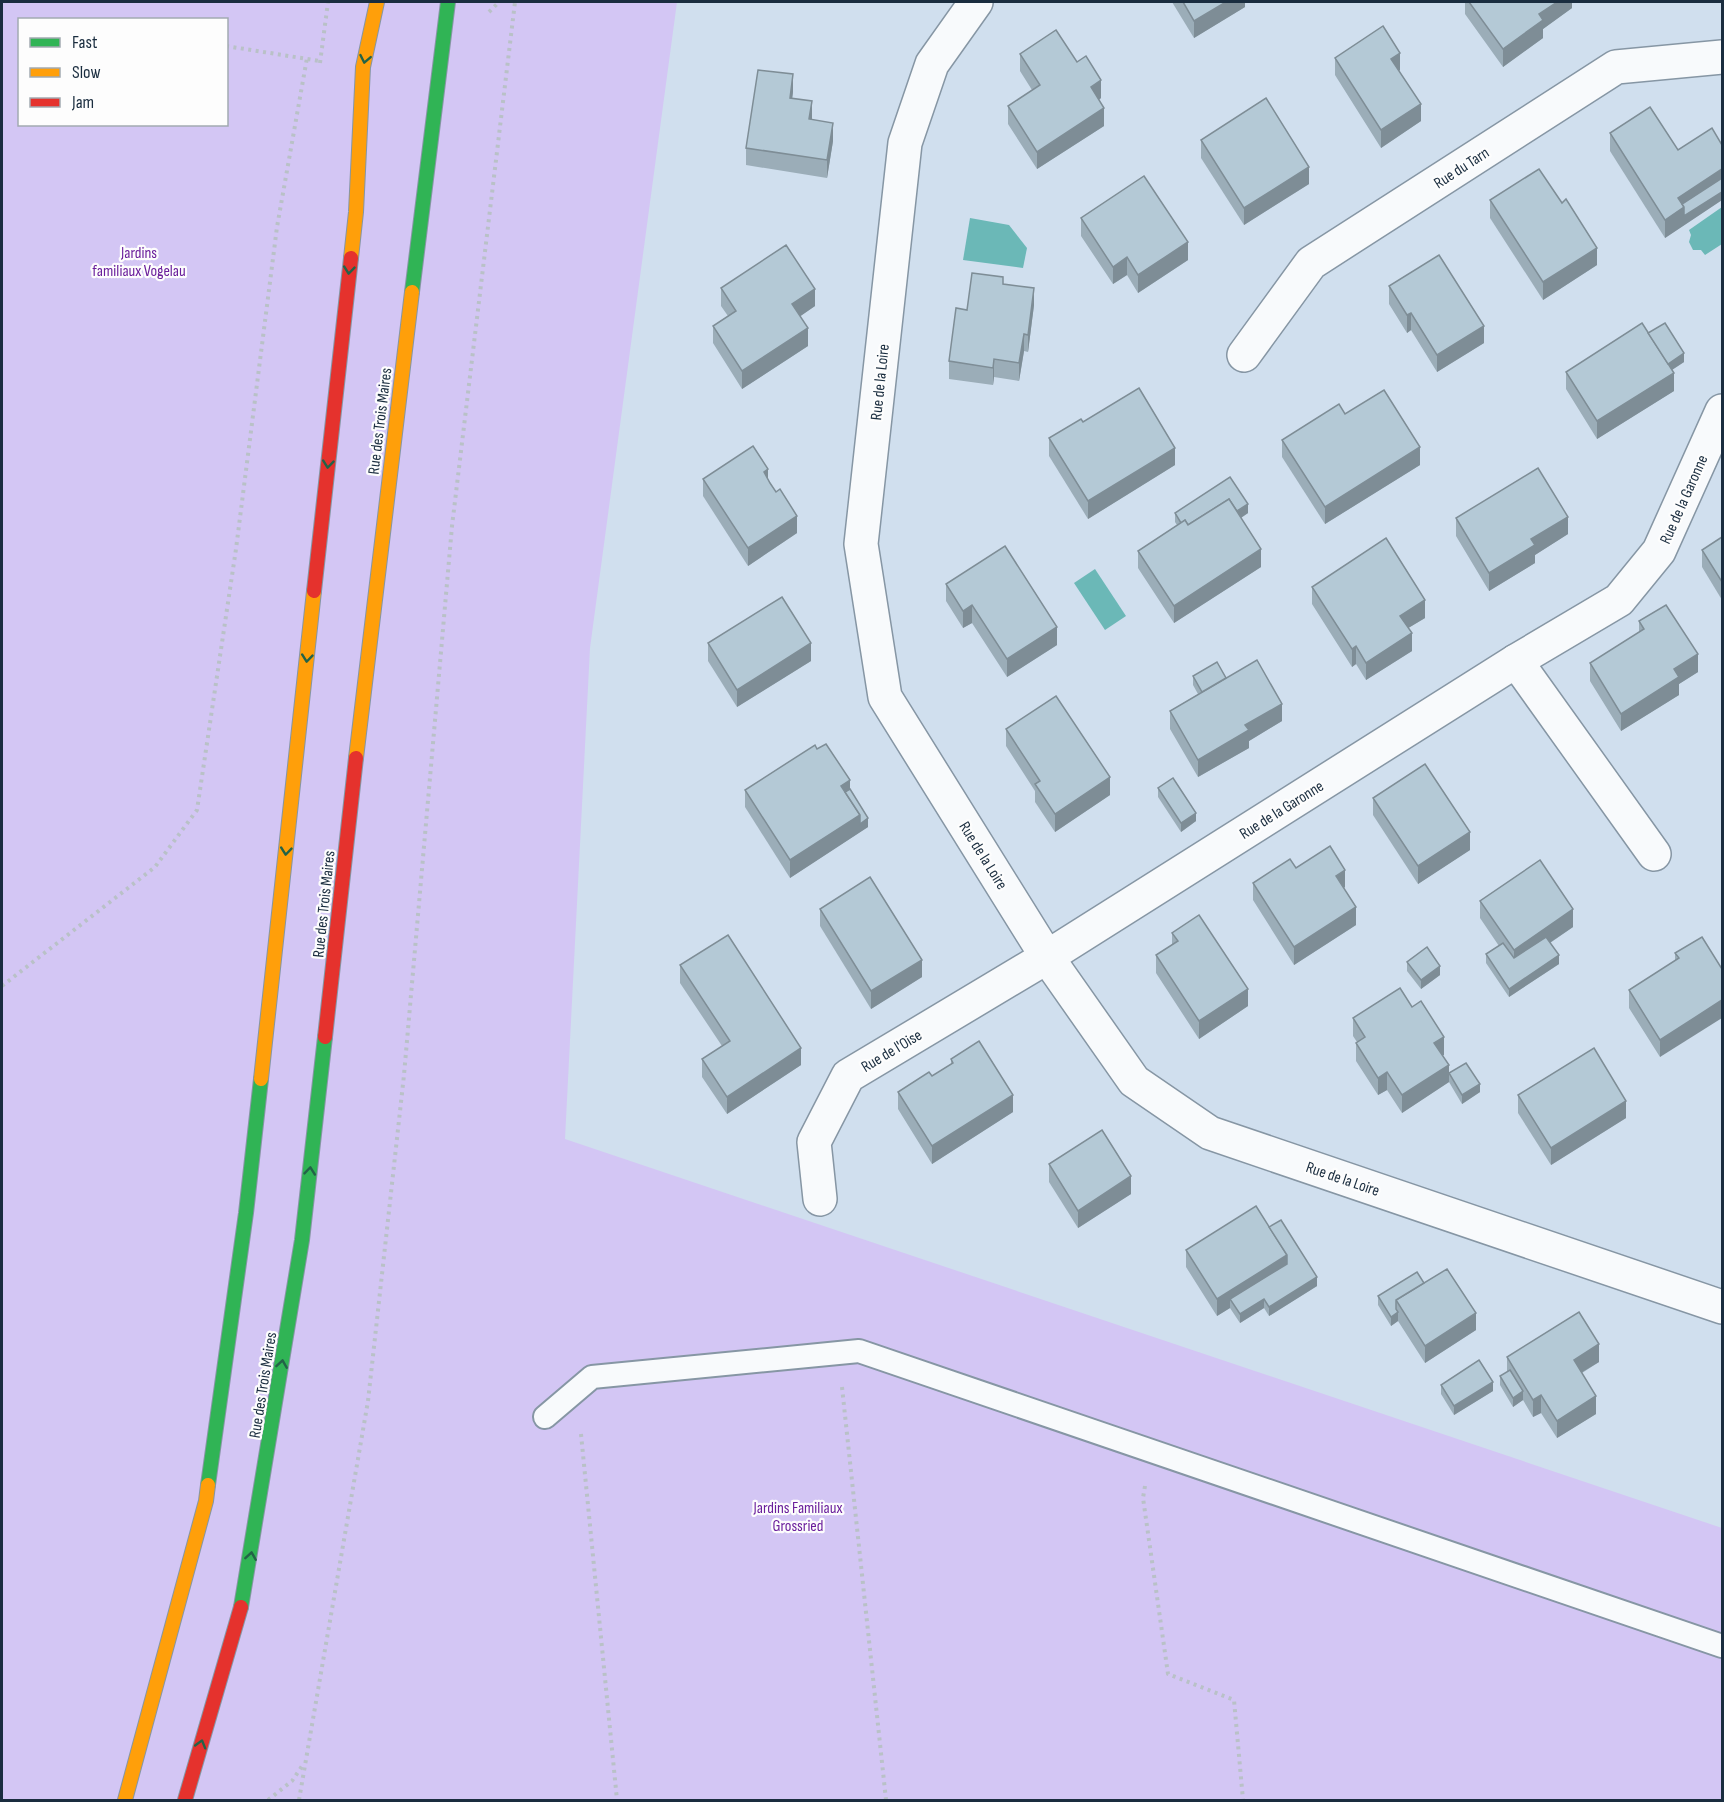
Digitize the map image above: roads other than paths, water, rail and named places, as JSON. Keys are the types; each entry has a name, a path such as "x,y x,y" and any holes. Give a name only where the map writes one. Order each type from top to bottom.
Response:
{"main road":[{"path":"125,1800 208,1490 246,1213 354,224 363,67 377,2"},
{"name":"Rue des Trois Maires","path":"185,1800 244,1598 302,1240 372,613 448,2"}],"street":[{"name":"Rue de la Loire","path":"976,2 932,64 905,143 861,544 885,697 1047,957 1134,1081 1210,1133 1722,1307"},
{"name":"Rue du Tarn","path":"1244,355 1311,263 1616,67 1722,57"},
{"name":"Rue de la Garonne","path":"1047,957 1516,661 1619,600 1659,551 1722,411"},
{"path":"1516,661 1654,854"},
{"name":"Rue de l'Oise","path":"820,1199 814,1142 848,1076 1047,957"}],"lane":[{"path":"545,1417 592,1377 859,1351 1722,1646"}],"park label":[{"name":"Jardins familiaux Vogelau","path":"139,261"},
{"name":"Jardins Familiaux Grossried","path":"798,1516"}]}
